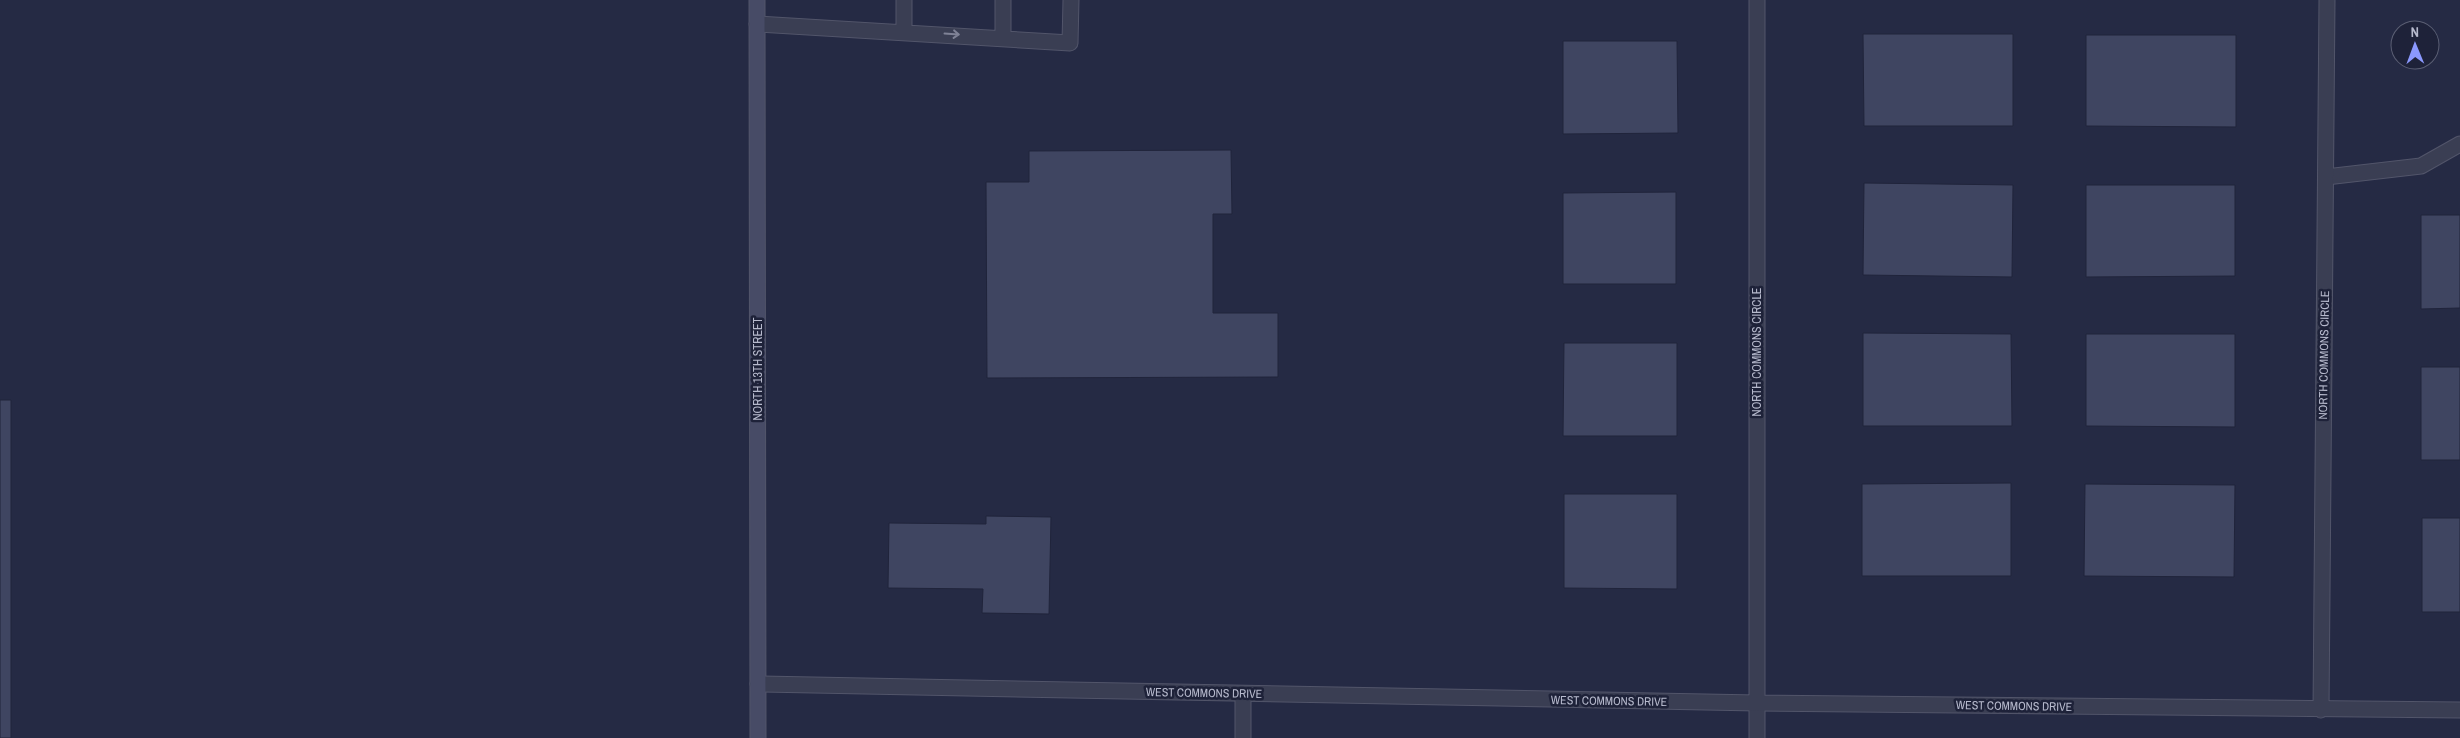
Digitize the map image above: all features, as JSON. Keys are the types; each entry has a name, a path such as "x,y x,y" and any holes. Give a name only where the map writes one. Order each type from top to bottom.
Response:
{"main road":[{"name":"NORTH 13TH STREET","path":"757,0 758,738"}],"street":[{"path":"904,0 904,31"},
{"path":"1003,0 1003,38"},
{"path":"757,24 904,31 1070,43 1071,0"},
{"name":"NORTH COMMONS CIRCLE","path":"1757,0 1757,738"},
{"name":"NORTH COMMONS CIRCLE","path":"2321,710 2328,0"},
{"path":"2326,177 2421,166 2460,144"},
{"name":"WEST COMMONS DRIVE","path":"758,684 1757,703 2460,710"},
{"path":"1243,694 1243,738"}],"building":[{"path":"1863,34 2013,34 2013,126 1864,126"},
{"path":"2086,35 2236,35 2236,127 2086,126"},
{"path":"1563,41 1677,41 1678,133 1563,134"},
{"path":"1231,150 1232,214 1213,214 1213,313 1278,313 1278,377 987,378 986,182 1029,182 1029,151"},
{"path":"1864,183 2013,185 2012,277 1863,275"},
{"path":"2086,185 2235,185 2235,276 2086,277"},
{"path":"1676,192 1676,284 1563,284 1563,193"},
{"path":"2421,215 2460,215 2460,308 2421,309"},
{"path":"1863,333 2011,334 2012,426 1863,426"},
{"path":"2086,334 2235,334 2235,427 2086,426"},
{"path":"1564,343 1677,343 1677,436 1563,436"},
{"path":"2421,367 2460,367 2460,460 2421,460"},
{"path":"0,400 11,400 11,738 0,738"},
{"path":"2011,483 2011,576 1862,576 1862,484"},
{"path":"2085,484 2235,485 2234,577 2084,576"},
{"path":"1564,494 1677,494 1677,589 1564,588"},
{"path":"986,516 1051,517 1049,614 982,613 983,589 888,588 889,523 986,524"},
{"path":"2422,518 2460,518 2460,612 2422,612"}]}
